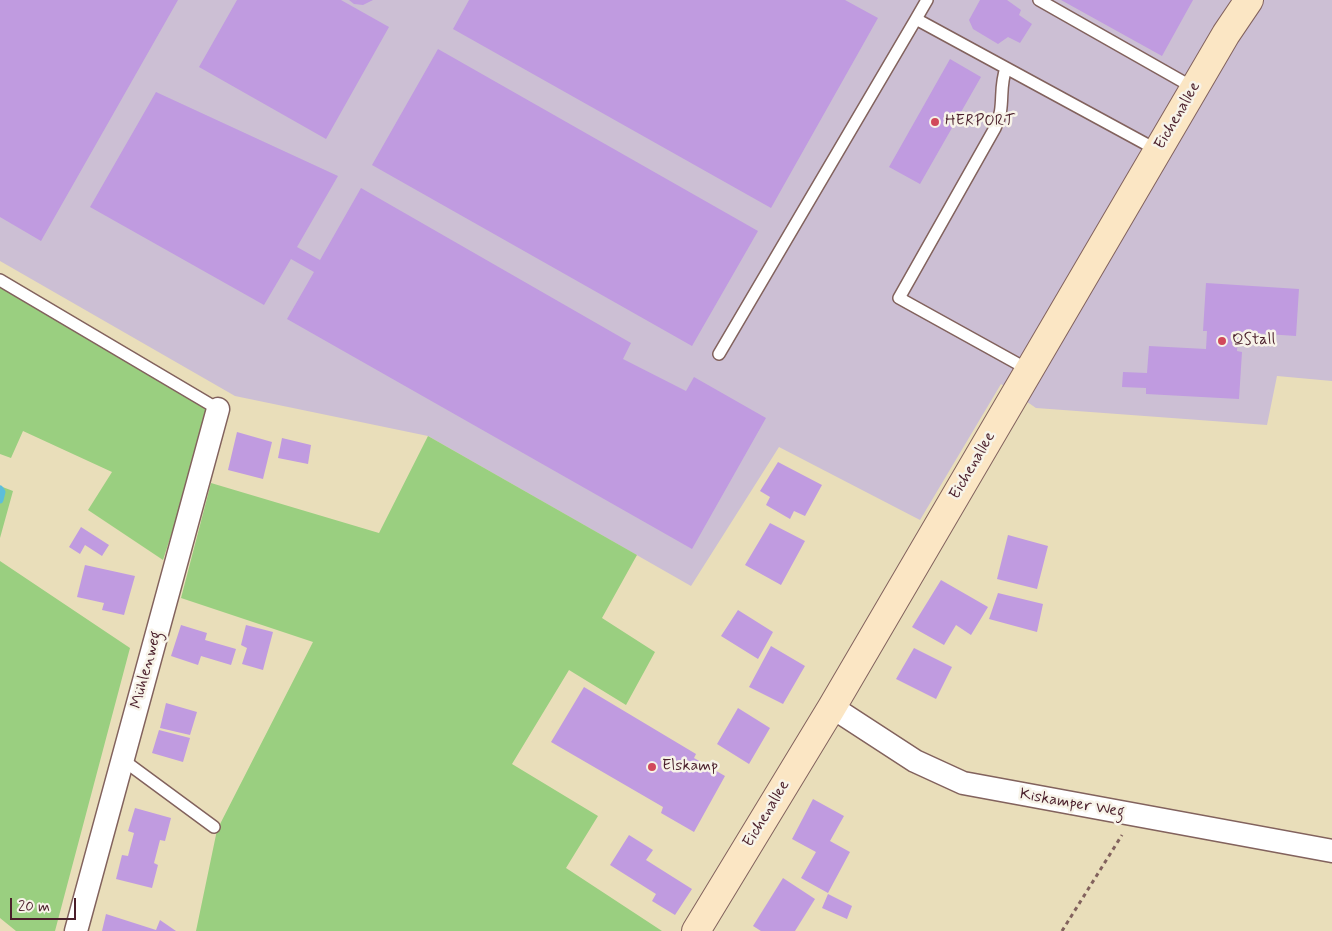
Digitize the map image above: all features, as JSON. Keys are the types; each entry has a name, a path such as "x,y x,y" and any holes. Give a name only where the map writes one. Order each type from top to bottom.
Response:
{"street":[{"name":"Eichenallee","path":"696,931 832,707 1157,150 1226,34 1249,0"},
{"name":"Mühlenweg","path":"76,931 218,409"},
{"name":"Kiskamper Weg","path":"832,707 915,761 964,783 1135,816 1332,850"}],"lane":[{"path":"719,354 927,0"},
{"path":"1039,0 1194,88"},
{"path":"916,19 1157,150"},
{"path":"1006,68 1002,79 1001,116 899,298 1029,370"},
{"path":"0,280 218,409"},
{"path":"123,760 214,827"}],"path":[{"path":"1062,931 1135,816"}],"shaded area":[{"path":"0,0 1332,0 1332,381 1277,376 1267,425 1036,408 1001,384 920,520 779,447 691,586 428,436 235,396 0,261"}],"green space":[{"path":"0,281 213,406 163,560 88,510 112,472 23,431 11,458 0,454"},
{"path":"428,436 637,555 602,618 655,652 626,705 569,670 512,764 598,816 566,868 662,931 196,931 217,830 313,642 181,598 211,483 379,533"},
{"path":"0,486 13,491 0,538"},
{"path":"0,561 130,648 55,931 16,931 0,918"}],"building":[{"path":"0,0 178,0 41,241 0,217"},
{"path":"237,0 341,0 389,27 326,139 199,67"},
{"path":"349,0 373,0 363,5 354,4"},
{"path":"469,0 845,0 878,18 771,208 453,29"},
{"path":"980,0 1007,0 1021,10 1019,15 1032,24 1020,43 1008,37 998,44 973,29 969,20"},
{"path":"1061,0 1193,0 1162,56"},
{"path":"438,49 758,231 692,346 372,165"},
{"name":"HERPORT","path":"950,59 981,77 920,184 889,167"},
{"path":"156,92 338,176 297,247 320,260 361,188 631,343 623,359 686,391 694,377 766,418 692,549 287,319 314,272 291,259 264,305 90,207"},
{"name":"QStall","path":"1206,283 1299,289 1296,336 1238,332 1237,351 1242,352 1239,399 1146,394 1146,388 1122,387 1123,372 1147,373 1149,346 1206,349 1207,331 1203,331"},
{"path":"237,432 272,442 263,479 228,470"},
{"path":"282,438 311,445 308,464 278,458"},
{"path":"778,462 822,485 805,516 794,511 790,519 766,505 770,497 760,491"},
{"path":"770,523 805,541 781,585 745,565"},
{"path":"81,527 109,545 102,556 85,545 80,554 69,547"},
{"path":"1008,535 1048,546 1037,589 997,579"},
{"path":"85,565 135,576 124,615 102,610 104,603 77,597"},
{"path":"941,580 988,607 971,635 956,625 944,645 912,627"},
{"path":"998,593 1043,604 1037,632 989,619"},
{"path":"738,610 773,632 758,659 721,636"},
{"path":"181,625 207,633 205,640 236,649 231,665 201,656 198,665 171,656"},
{"path":"246,625 273,632 263,670 242,664 247,648 241,645"},
{"path":"771,646 805,666 783,704 749,687"},
{"path":"914,648 952,667 936,699 896,679"},
{"name":"Elskamp","path":"584,687 696,754 694,758 725,776 694,832 661,813 663,807 551,742"},
{"path":"166,703 197,712 190,735 160,728"},
{"path":"738,708 770,728 749,764 717,744"},
{"path":"159,730 190,738 183,762 152,753"},
{"path":"813,799 844,816 830,841 850,852 828,893 801,878 816,852 792,839"},
{"path":"135,808 171,818 165,841 160,840 154,863 158,865 152,888 116,879 122,855 128,856 134,833 128,831"},
{"path":"629,835 653,850 646,860 692,889 675,915 652,901 656,894 610,865"},
{"path":"783,878 815,899 795,931 761,931 753,926"},
{"path":"828,894 852,906 847,919 822,908"},
{"path":"106,914 156,930 160,920 176,931 102,931"}],"waterway":[{"path":"0,489 2,492 0,500"}],"place":[{"name":"HERPORT","path":"935,122"},
{"name":"QStall","path":"1222,341"},
{"name":"Elskamp","path":"652,767"}]}
